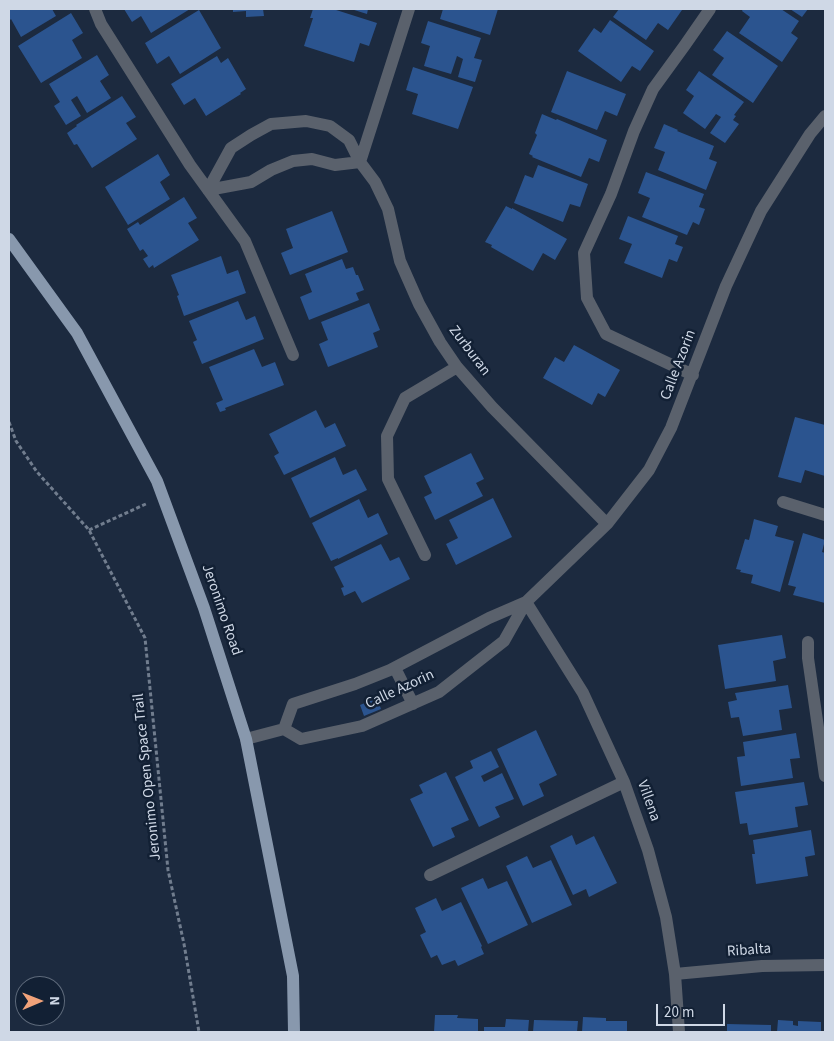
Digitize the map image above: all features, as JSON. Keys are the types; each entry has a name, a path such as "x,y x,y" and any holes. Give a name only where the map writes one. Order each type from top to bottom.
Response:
{"main road":[{"name":"Jeronimo Road","path":"9,239 77,333 157,481 204,608 246,739 293,976 294,1032"}],"street":[{"path":"95,9 101,24 190,165 245,241 293,355"},
{"path":"208,190 251,182 271,170 294,161 312,159 335,165 360,162 409,9"},
{"path":"693,376 606,334 587,298 584,253 611,194 634,131 653,89 710,9"},
{"name":"Calle Azorin","path":"526,602 489,618 395,668 355,684 293,704 284,729 301,739 362,726 439,692 504,641 526,602 606,524 649,470 672,428 726,286 761,211 810,134 825,116"},
{"name":"Zurburan","path":"208,190 231,148 271,124 306,122 330,126 349,140 360,162 375,182 388,209 400,260 419,304 440,342 457,367 492,407 606,524"},
{"path":"425,555 388,479 387,436 405,398 457,367"},
{"path":"783,502 825,514"},
{"name":"Villena","path":"526,602 583,693 624,782 648,850 666,917 674,974 679,1032"},
{"path":"808,642 808,658 825,776"},
{"path":"395,668 413,704"},
{"path":"246,739 284,729"},
{"path":"430,875 624,782"},
{"name":"Ribalta","path":"674,974 762,966 825,965"}],"path":[{"name":"Jeronimo Open Space Trail","path":"9,422 16,441 38,472 90,530 145,638 168,870 184,944 199,1032"},
{"path":"90,530 162,497"}],"building":[{"path":"9,9 52,9 56,16 21,37 11,19 9,21"},
{"path":"124,9 190,9 151,33 141,16 132,22"},
{"path":"233,9 263,9 264,16 246,17 246,11 233,12"},
{"path":"313,9 333,9 377,23 369,46 360,43 354,62 304,46 313,18 310,18"},
{"path":"351,9 368,9 367,14"},
{"path":"443,9 498,9 490,35 440,19"},
{"path":"619,9 682,10 668,30 658,23 646,40 613,17"},
{"path":"743,9 781,9 799,21 791,33 798,38 782,62 739,33 750,17 742,11"},
{"path":"790,9 808,9 802,17"},
{"path":"199,10 221,48 180,74 169,56 157,64 145,43"},
{"path":"71,13 83,33 72,40 82,58 41,83 18,46"},
{"path":"610,20 654,51 640,71 632,66 621,82 578,51 594,28 601,33"},
{"path":"428,21 481,38 474,58 482,60 475,82 458,77 463,59 457,56 451,74 424,66 430,46 421,43"},
{"path":"727,31 778,66 753,103 712,75 724,58 713,50"},
{"path":"97,55 109,75 100,81 111,98 87,113 77,96 71,100 81,116 66,125 54,106 60,102 49,84"},
{"path":"217,56 221,63 228,58 246,89 206,116 195,98 184,105 171,84"},
{"path":"413,67 473,87 458,129 412,114 418,94 406,90"},
{"path":"567,71 626,94 617,116 605,111 597,130 551,112"},
{"path":"699,71 744,102 734,115 736,116 733,120 739,124 725,143 710,133 721,117 716,114 705,129 683,113 694,96 686,90"},
{"path":"122,96 136,117 126,123 137,139 92,168 77,144 74,145 67,133 76,125"},
{"path":"542,114 607,140 599,162 589,158 581,177 532,157 529,154 537,135 535,133"},
{"path":"664,124 714,146 709,159 717,162 706,190 658,170 665,152 654,148"},
{"path":"158,154 170,175 160,182 170,199 128,225 105,187"},
{"path":"538,165 588,184 580,207 570,204 563,222 514,203 525,175 533,178"},
{"path":"646,172 704,194 699,207 705,209 699,225 693,222 687,235 642,217 650,198 638,193"},
{"path":"184,197 197,218 188,223 199,240 154,268 153,265 149,268 143,259 148,256 143,249 140,251 127,229 138,222 140,225"},
{"path":"506,206 567,239 555,260 543,253 533,271 485,242"},
{"path":"332,211 348,252 290,275 281,253 293,248 286,229"},
{"path":"628,216 678,236 675,244 683,247 677,262 669,259 662,278 624,263 632,244 619,239"},
{"path":"221,256 227,274 238,270 246,293 184,316 177,296 179,295 171,275"},
{"path":"342,259 346,269 353,267 356,275 358,275 364,290 356,293 359,300 309,320 300,297 312,292 305,274"},
{"path":"238,301 246,320 255,316 264,339 202,364 193,342 197,340 189,321"},
{"path":"369,303 380,330 373,333 378,347 328,367 319,344 328,340 321,322"},
{"path":"574,345 620,370 605,397 598,393 592,405 543,378 555,357 564,362"},
{"path":"254,349 262,367 275,362 284,385 225,408 226,410 220,412 216,403 223,400 209,367"},
{"path":"316,410 325,428 335,423 346,446 284,475 274,456 279,453 269,434"},
{"path":"795,417 825,425 825,476 805,470 801,483 778,477"},
{"path":"471,453 484,479 476,483 483,496 435,520 424,497 432,493 424,476"},
{"path":"335,457 343,475 356,469 367,490 310,518 291,478"},
{"path":"493,498 512,537 456,565 446,544 458,538 449,520"},
{"path":"359,499 368,518 378,513 388,534 331,561 312,523"},
{"path":"754,519 778,526 775,536 794,541 780,592 751,583 753,575 736,569 745,539 749,540"},
{"path":"803,533 825,540 822,552 825,553 825,603 793,595 796,587 788,585"},
{"path":"381,544 390,561 399,557 410,579 362,603 355,591 344,596 341,588 344,587 334,567"},
{"path":"782,635 786,658 773,661 776,681 725,689 718,645"},
{"path":"788,685 792,708 779,710 782,730 743,736 739,717 731,718 728,702 737,700 735,693"},
{"path":"377,698 381,709 364,716 360,705"},
{"path":"536,730 557,775 539,784 544,796 523,806 497,749"},
{"path":"796,733 800,758 790,759 793,778 741,786 737,757 745,756 743,742"},
{"path":"491,751 499,767 481,776 484,782 502,773 514,799 495,807 500,817 479,827 455,777 473,768 470,761"},
{"path":"446,772 469,820 451,828 455,837 433,847 410,799 423,793 419,785"},
{"path":"804,782 808,805 795,807 798,827 749,835 747,823 740,824 735,792"},
{"path":"811,830 815,855 805,857 808,876 756,884 752,854 755,854 753,840"},
{"path":"572,835 576,845 594,836 617,883 589,897 586,889 573,895 550,846"},
{"path":"527,856 533,868 551,860 572,905 532,923 506,866"},
{"path":"483,878 488,889 507,881 528,925 488,944 461,888"},
{"path":"436,898 442,911 461,902 484,954 458,966 455,960 442,965 437,955 431,958 420,935 426,932 415,908"},
{"path":"435,1015 458,1015 457,1018 478,1019 478,1032 434,1032"},
{"path":"583,1017 606,1018 606,1021 627,1021 627,1032 582,1032"},
{"path":"506,1019 529,1020 528,1032 484,1032 484,1027 505,1027"},
{"path":"534,1020 578,1021 577,1032 533,1032"},
{"path":"778,1020 793,1021 793,1025 798,1026 798,1021 821,1022 821,1032 777,1032"},
{"path":"727,1024 771,1025 771,1032 727,1032"}]}
